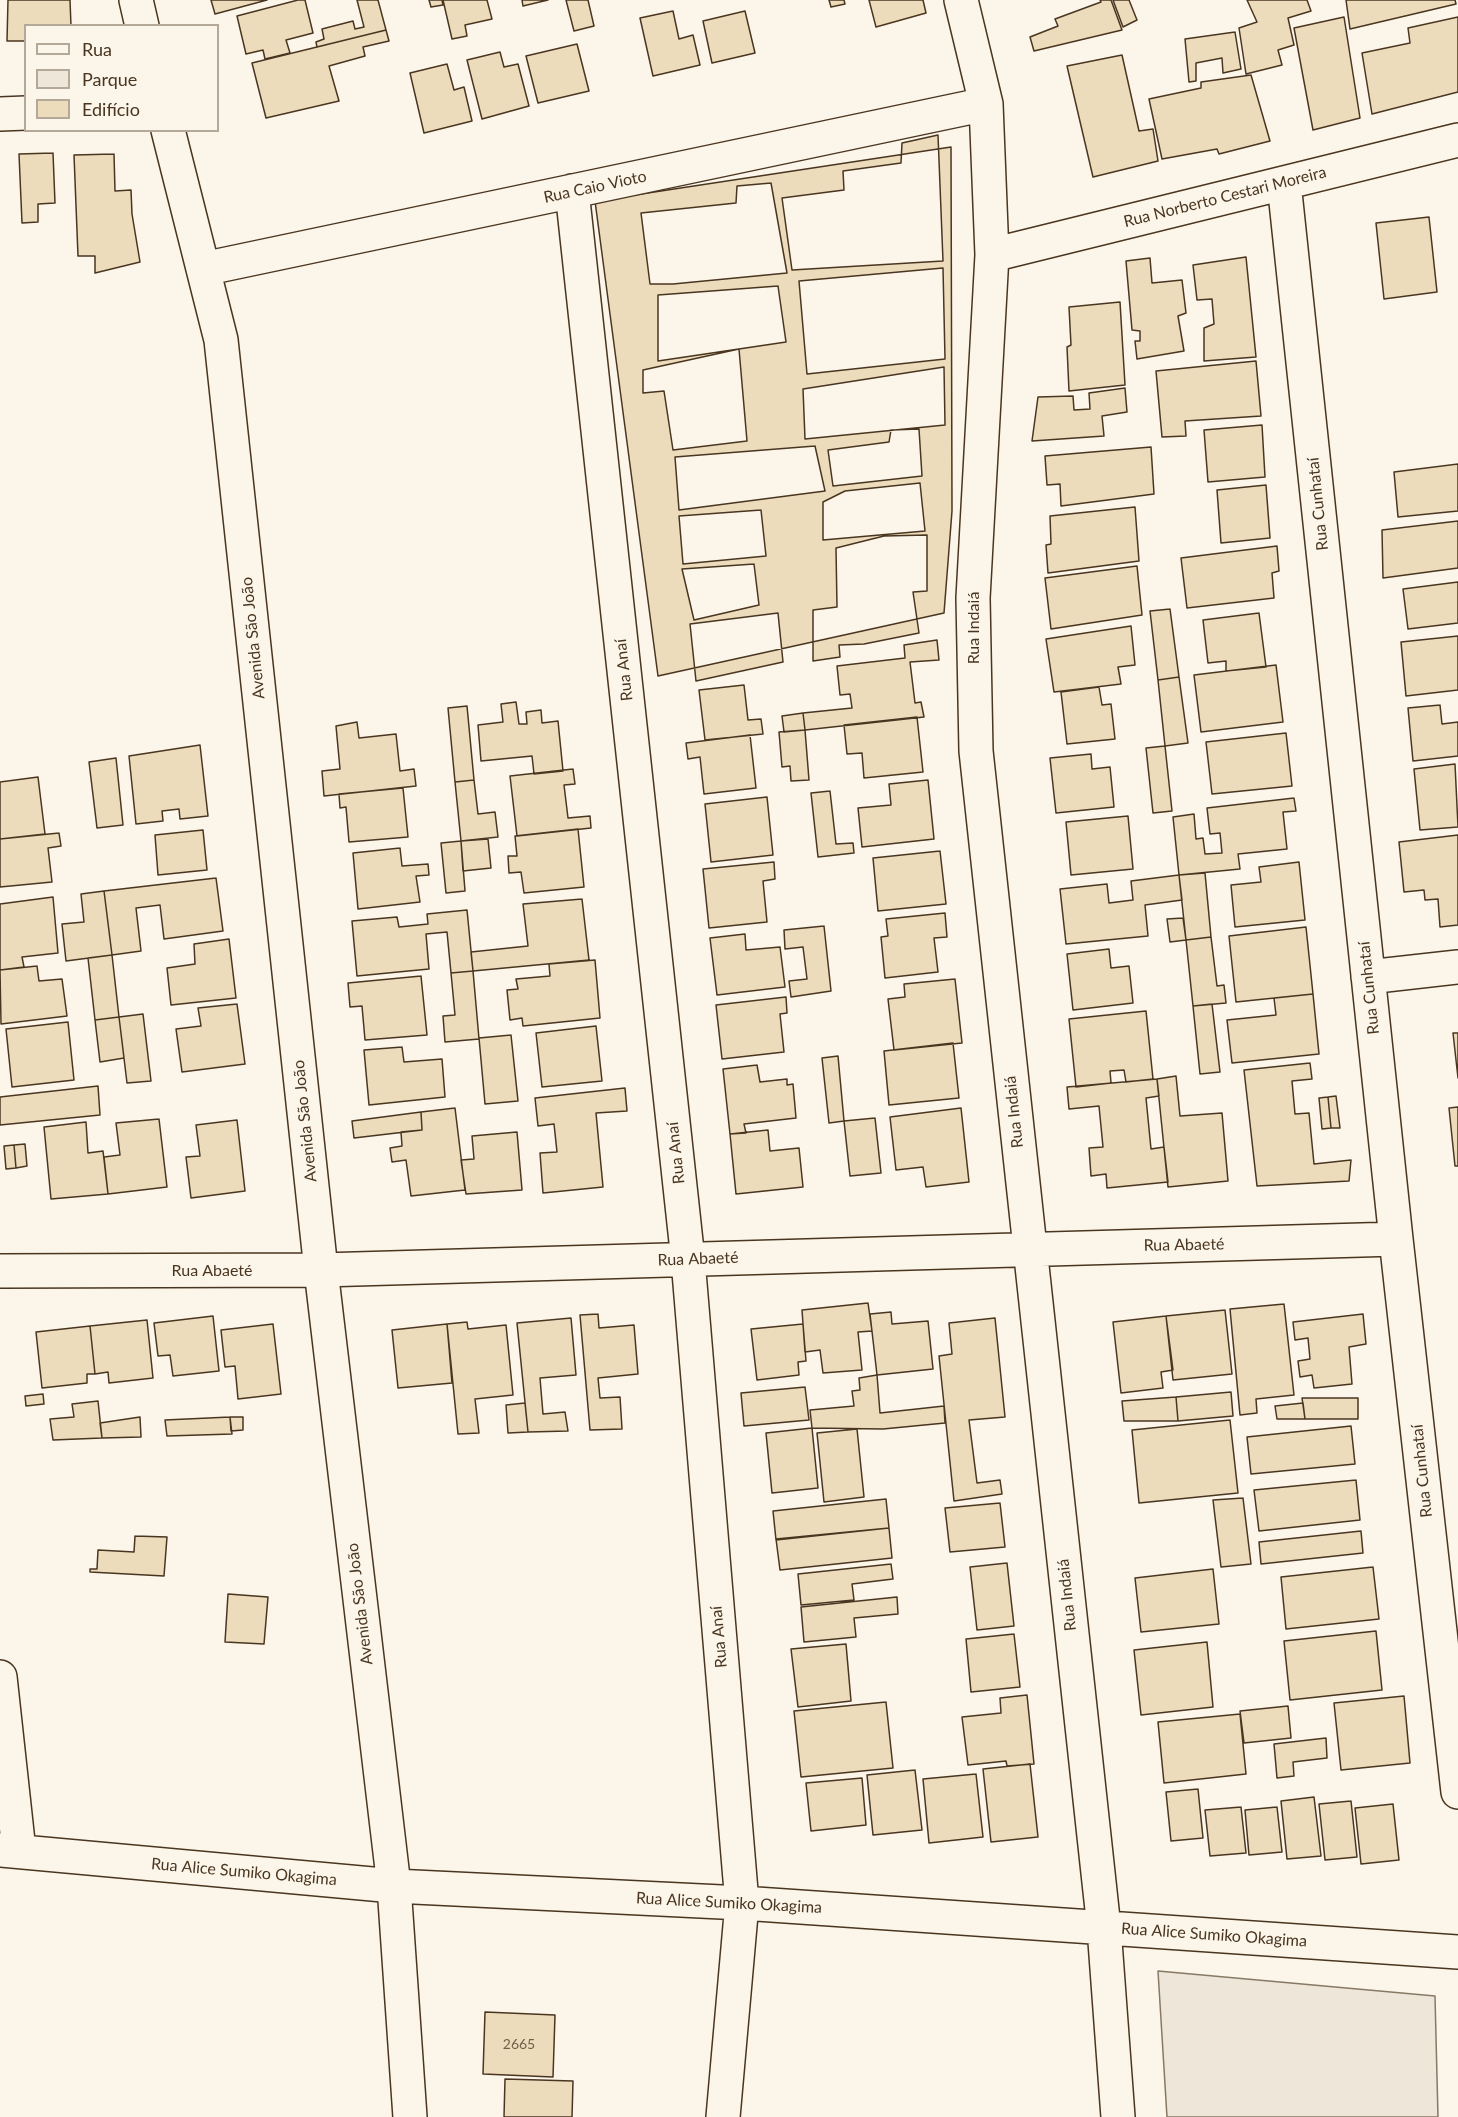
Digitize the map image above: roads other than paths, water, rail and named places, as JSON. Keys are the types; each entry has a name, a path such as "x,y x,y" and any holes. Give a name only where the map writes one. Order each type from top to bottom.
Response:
{"street":[{"path":"136,0 142,24"},
{"name":"Rua Indaiá","path":"961,0 986,104 992,255 973,598 976,751 1104,1928 1118,2117"},
{"name":"Rua Caio Vioto","path":"203,269 986,104"},
{"path":"0,114 24,113"},
{"name":"Avenida São João","path":"169,132 221,340 321,1270 394,1887 410,2117"},
{"name":"Rua Norberto Cestari Moreira","path":"992,255 1458,140"},
{"name":"Rua Cunhataí","path":"1284,183 1396,1239 1458,1792"},
{"name":"Rua Anaí","path":"572,191 688,1260 742,1903 723,2117"},
{"path":"1368,977 1458,967"},
{"name":"Rua Abaeté","path":"0,1271 321,1270 1396,1239"},
{"path":"0,1677 9,1851"},
{"name":"Rua Alice Sumiko Okagima","path":"9,1851 394,1887 742,1903 1458,1952"}]}
